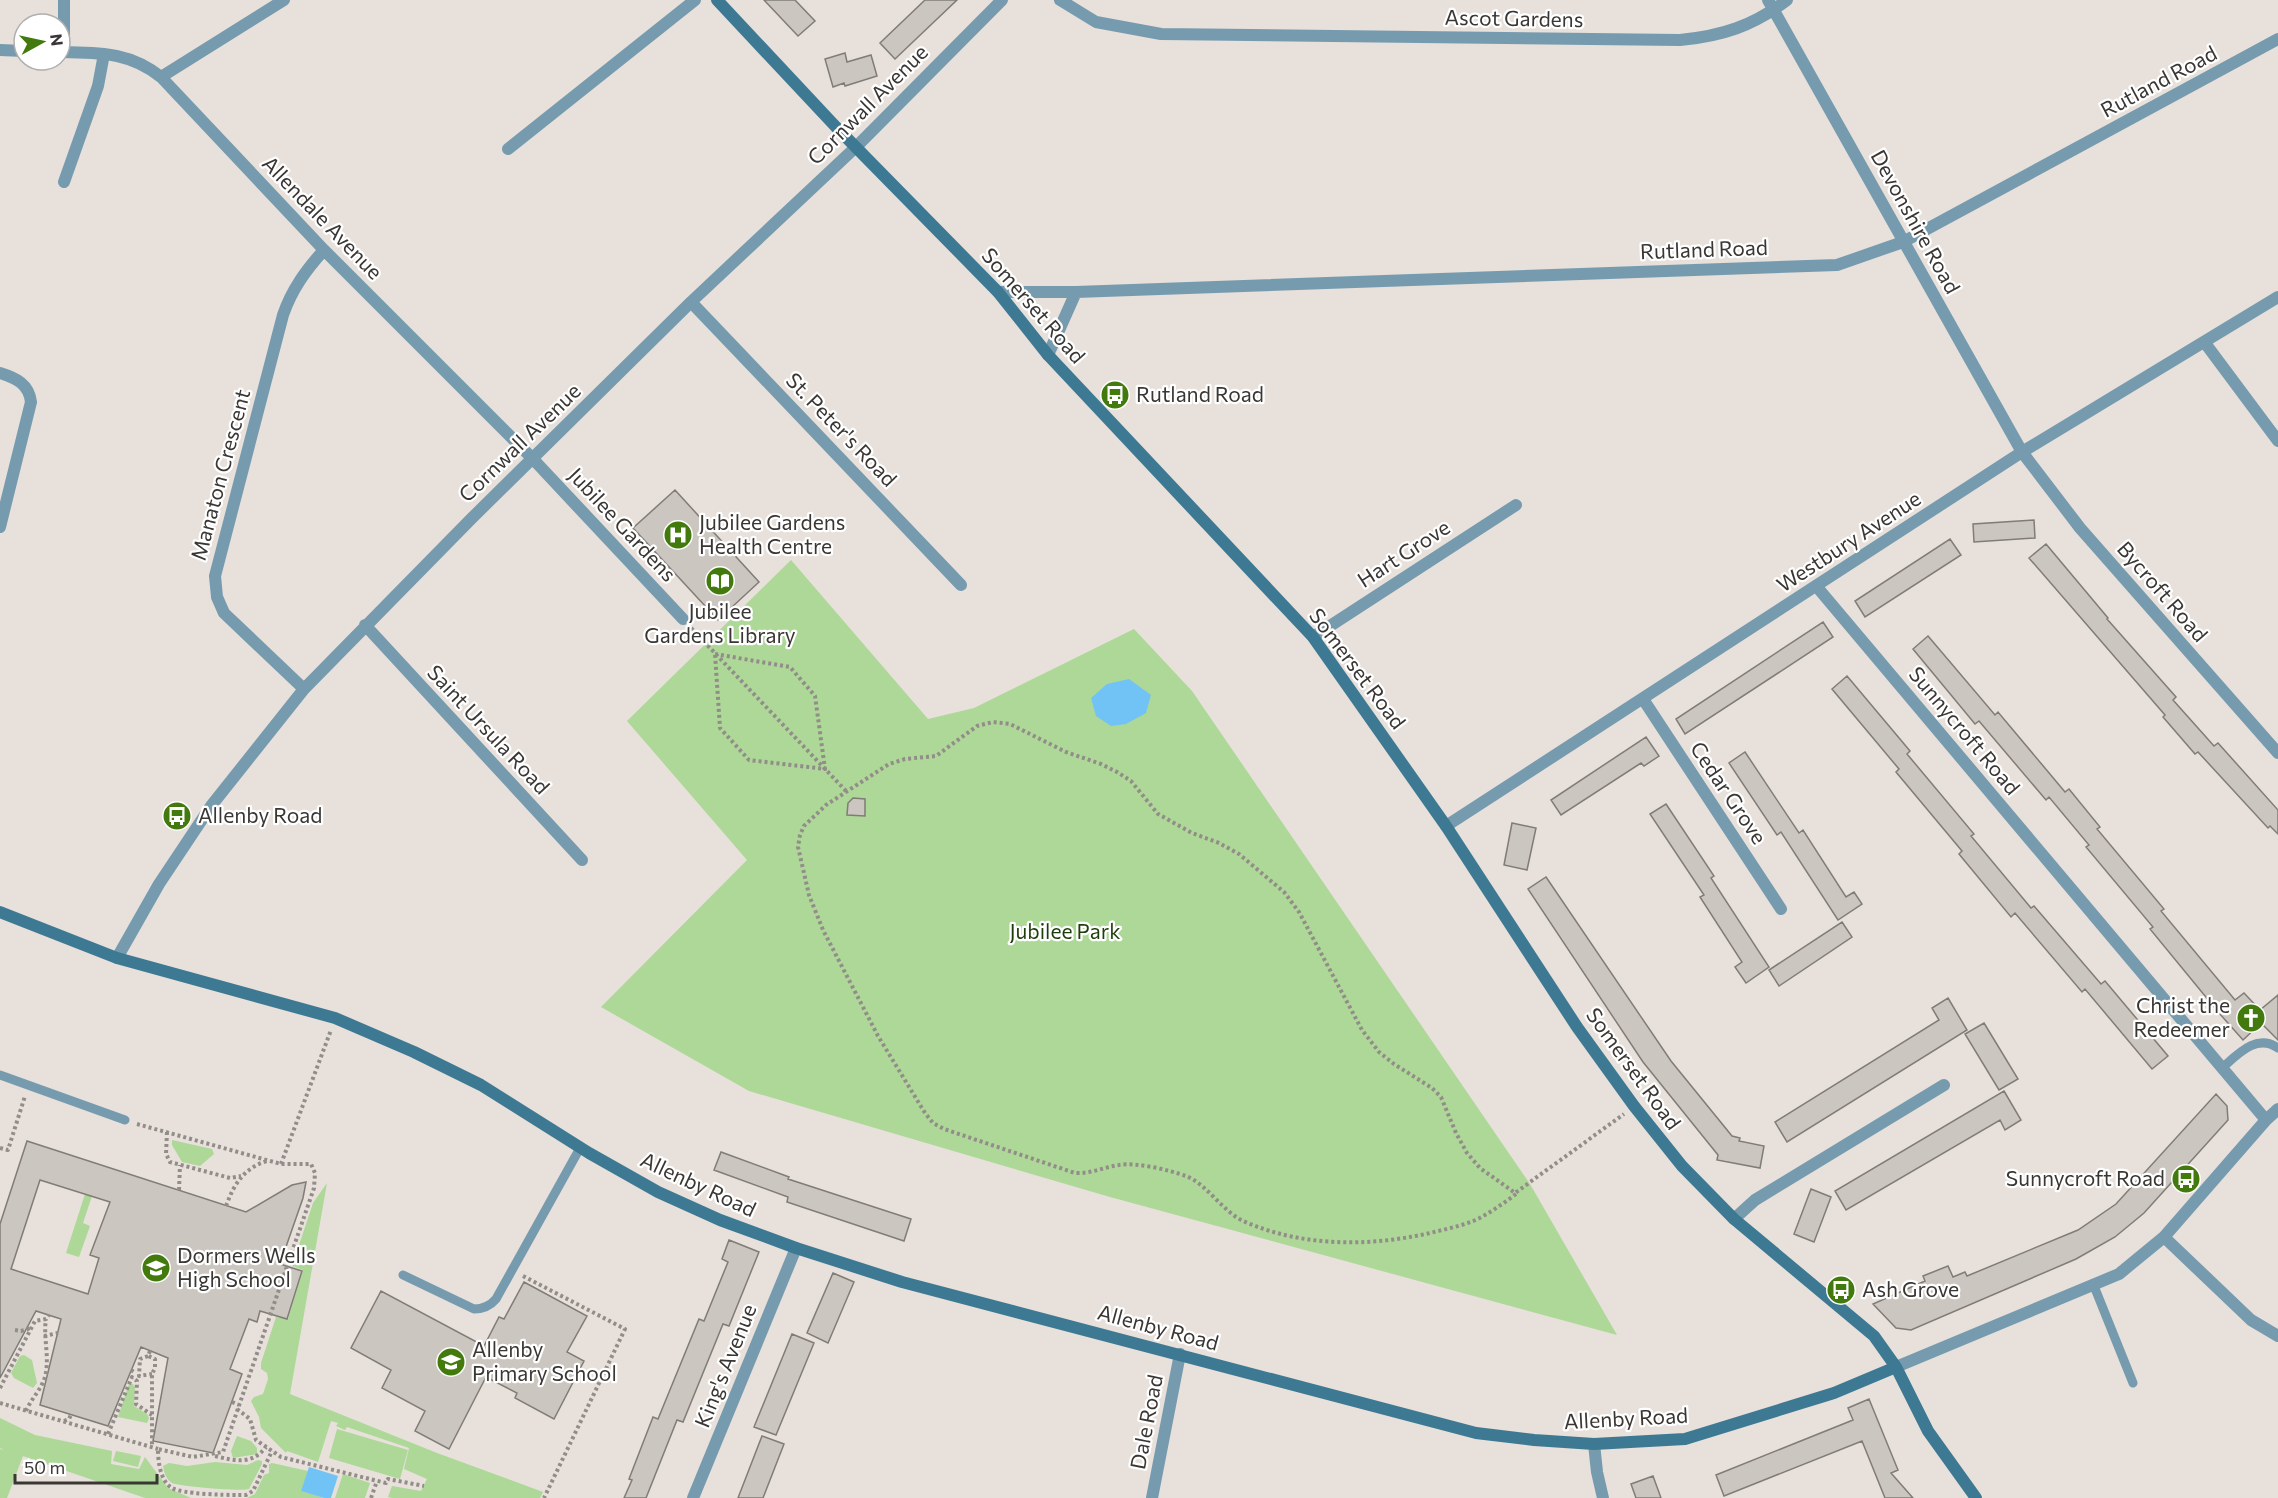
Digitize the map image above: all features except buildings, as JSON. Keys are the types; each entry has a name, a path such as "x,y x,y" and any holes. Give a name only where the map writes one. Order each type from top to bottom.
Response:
{"street":[{"path":"161,77 284,0"},
{"path":"508,149 695,0"},
{"name":"Somerset Road","path":"717,0 998,292 1048,355 1313,637 1446,826 1577,1027 1634,1106 1682,1166 1734,1219 1874,1336 1896,1367 1929,1431 1976,1498"},
{"name":"Cornwall Avenue","path":"117,958 159,884 211,806 303,689 691,302 857,146 1002,0"},
{"name":"Ascot Gardens","path":"1059,0 1096,22 1161,34 1680,40 1712,37 1729,32 1771,5 1787,0"},
{"name":"Devonshire Road","path":"1771,5 2022,452"},
{"name":"Rutland Road","path":"998,292 1076,292 1837,265 1903,242 2278,39"},
{"name":"Allendale Avenue","path":"72,52 104,54 134,60 161,77 324,250 533,459"},
{"path":"64,182 98,86 104,54"},
{"name":"Manaton Crescent","path":"303,689 224,613 217,597 215,576 283,315 296,284 324,250"},
{"path":"1048,355 1076,292"},
{"name":"Westbury Avenue","path":"1446,826 2022,452 2278,297"},
{"name":"St. Peter's Road","path":"691,302 961,585"},
{"path":"2205,343 2278,441"},
{"path":"0,373 22,383 27,388 31,402 0,527"},
{"name":"Bycroft Road","path":"2022,452 2080,528 2278,753"},
{"name":"Jubilee Gardens","path":"533,459 683,619"},
{"name":"Hart Grove","path":"1313,637 1516,505"},
{"name":"Sunnycroft Road","path":"1817,587 2266,1120"},
{"name":"Saint Ursula Road","path":"365,626 582,860"},
{"name":"Cedar Grove","path":"1643,699 1781,909"},
{"name":"Allenby Road","path":"0,912 117,958 335,1018 414,1052 481,1085 580,1148 679,1201 720,1220 796,1248 902,1282 1476,1433 1534,1440 1594,1444 1685,1438 1833,1393 2094,1286 2119,1274 2164,1238 2278,1109"},
{"path":"1734,1219 1755,1200 1944,1085"},
{"path":"2164,1238 2251,1320 2278,1336"},
{"name":"King's Avenue","path":"693,1498 796,1248"},
{"name":"Dale Road","path":"1152,1498 1180,1354"},
{"path":"1594,1444 1603,1498"}],"lane":[{"path":"2222,1068 2246,1047 2260,1042 2272,1044 2278,1048"},
{"path":"0,1074 125,1120"},
{"path":"403,1275 474,1309 484,1308 491,1304 496,1299 580,1148"},
{"path":"2094,1286 2133,1383"}],"path":[{"path":"683,619 846,791"},
{"path":"715,654 790,667 815,696 825,769"},
{"path":"715,654 720,728 749,760 825,769"},
{"path":"1516,1194 1480,1168 1467,1153 1441,1097 1432,1088 1379,1052 1362,1030 1299,912 1284,892 1239,854 1219,843 1192,833 1158,814 1131,781 1117,771 1066,752 1010,724 993,722 977,726 936,756 905,759 889,764 826,805 804,826 798,847 808,896 823,930 878,1036 925,1113 933,1123 944,1129 1075,1173 1087,1174 1118,1165 1133,1164 1188,1177 1199,1184 1226,1211 1266,1230 1330,1243 1362,1242 1412,1237 1456,1227 1478,1219 1516,1194 1634,1106"},
{"path":"281,1164 325,1045"},
{"path":"0,1148 8,1150 28,1085"},
{"path":"0,1403 179,1454 193,1457 223,1452 314,1188 315,1173 311,1164 281,1164 268,1161 125,1120"},
{"path":"167,1132 166,1154 170,1162 230,1178 241,1176"},
{"path":"226,1206 233,1187 241,1176 268,1161"},
{"path":"179,1190 180,1165"},
{"path":"527,1265 521,1275 625,1329 544,1498"},
{"path":"0,1388 35,1321 48,1317 44,1336 45,1374 43,1383 34,1394 26,1411"},
{"path":"15,1330 32,1328"},
{"path":"44,1336 58,1333"},
{"path":"108,1434 133,1371 140,1359 149,1353 155,1359 152,1374 152,1447"},
{"path":"138,1365 140,1376 152,1374"},
{"path":"129,1380 132,1377 137,1381 136,1404 152,1415"},
{"path":"232,1402 250,1419 256,1440 281,1457 386,1483 388,1479 424,1486"},
{"path":"63,1421 69,1419 71,1414"},
{"path":"179,1454 183,1447"},
{"path":"214,1455 232,1461 244,1461 258,1456 266,1447"},
{"path":"158,1449 163,1477 171,1488 238,1496 253,1491 272,1451"},
{"path":"371,1498 377,1481"}],"green space":[{"name":"Jubilee Park","path":"791,560 928,719 974,708 1134,629 1192,691 1530,1184 1617,1335 1110,1197 749,1091 601,1007 747,860 627,721"},
{"path":"172,1140 212,1149 214,1154 200,1166 182,1162 172,1145"},
{"path":"327,1183 290,1394 437,1453 543,1492 540,1498 388,1497 392,1486 421,1491 427,1479 404,1469 409,1448 347,1427 345,1430 336,1426 338,1423 331,1421 318,1462 287,1451 286,1453 261,1428 259,1417 251,1401 254,1397 263,1394 268,1379 267,1373 261,1369 261,1363 276,1317 288,1319 303,1270 292,1266 313,1203"},
{"path":"85,1194 92,1196 83,1223 90,1226 79,1257 66,1253"},
{"path":"24,1355 32,1360 37,1383 33,1388 14,1378 11,1373 20,1356"},
{"path":"129,1384 133,1384 135,1388 134,1406 147,1414 149,1418 147,1423 118,1417"},
{"path":"0,1418 35,1435 112,1451 111,1464 139,1469 145,1457 168,1488 191,1498 145,1498 23,1456 7,1498 0,1498 0,1449 4,1450 0,1448"},
{"path":"337,1429 408,1450 400,1479 329,1458"},
{"path":"237,1436 251,1441 257,1448 257,1454 233,1458 231,1451"},
{"path":"116,1451 141,1456 138,1467 113,1461"},
{"path":"258,1460 262,1461 262,1464 249,1489 244,1490 172,1483 163,1466 169,1463 187,1466 215,1462 247,1465"},
{"path":"269,1464 308,1471 302,1491 324,1498 247,1498 255,1494 264,1475 269,1473"},
{"path":"343,1474 370,1483 365,1498 335,1498"}],"water":[{"path":"1129,679 1151,695 1146,713 1126,724 1111,726 1096,716 1091,698 1107,684"},
{"path":"309,1467 338,1476 331,1498 301,1491"}],"place":[{"name":"Rutland Road","path":"1115,395"},
{"name":"Jubilee Gardens Health Centre","path":"678,535"},
{"name":"Jubilee Gardens Library","path":"720,581"},
{"name":"Allenby Road","path":"177,816"},
{"name":"Christ the Redeemer","path":"2251,1018"},
{"name":"Sunnycroft Road","path":"2186,1179"},
{"name":"Dormers Wells High School","path":"156,1268"},
{"name":"Ash Grove","path":"1841,1290"},
{"name":"Allenby Primary School","path":"451,1362"}]}
